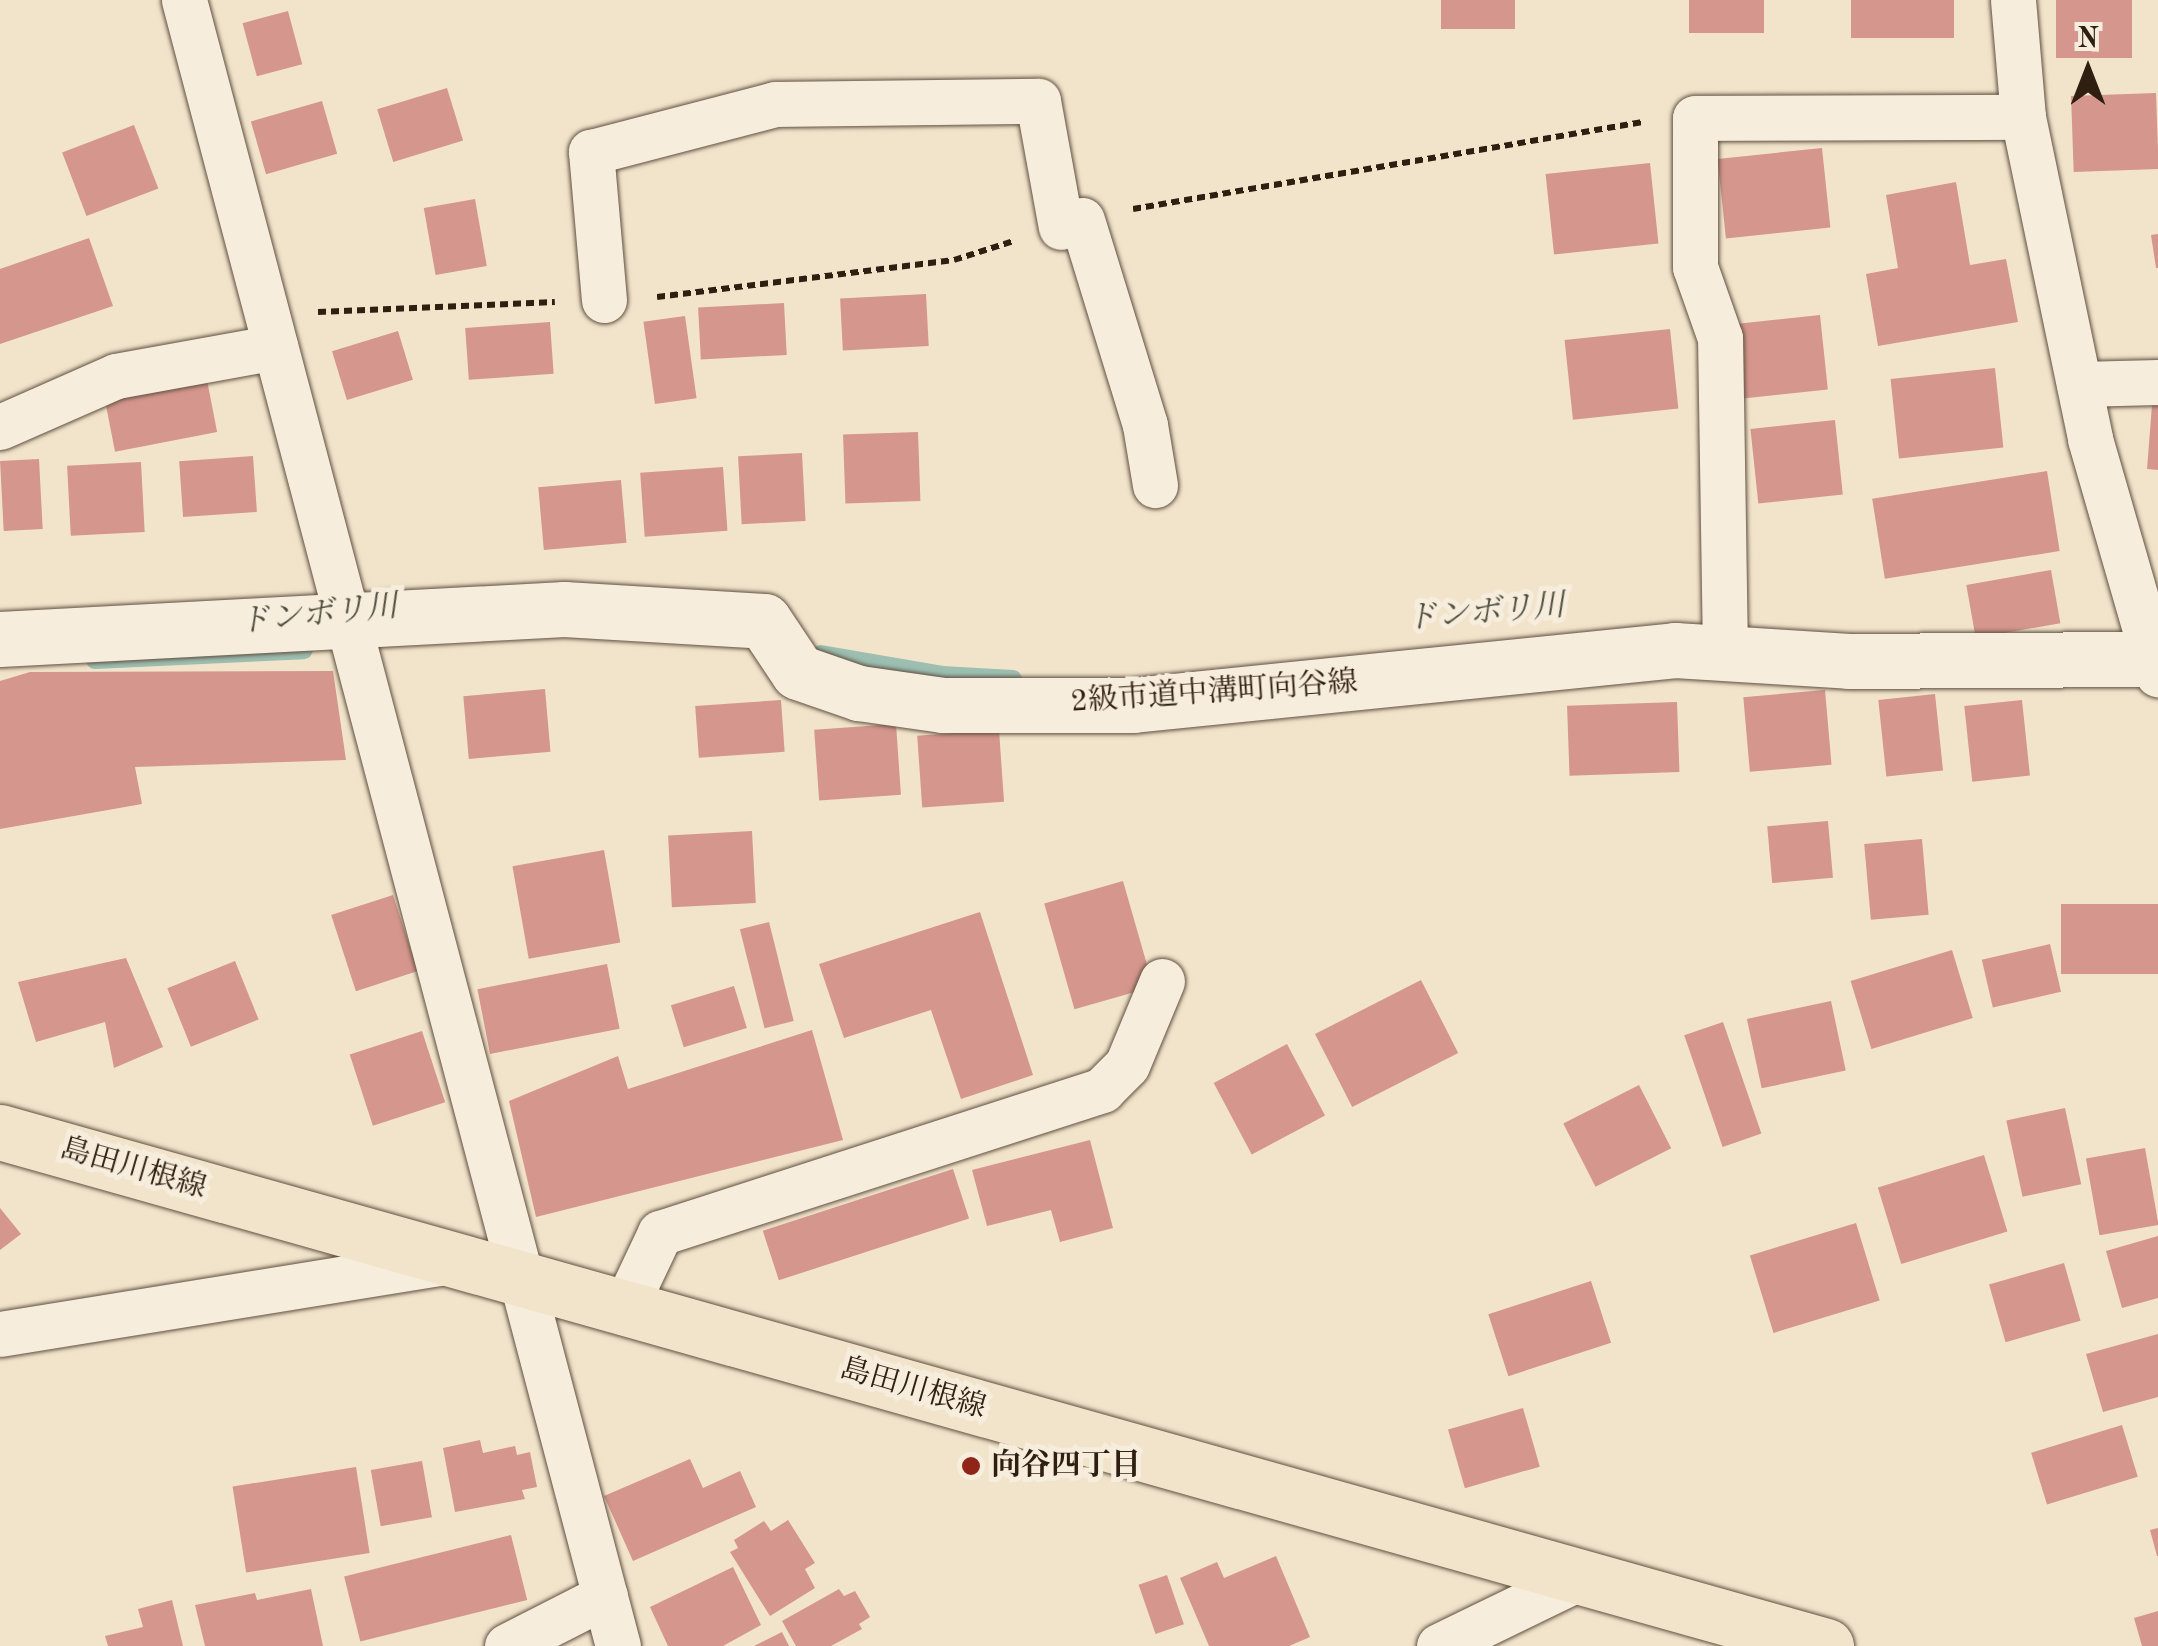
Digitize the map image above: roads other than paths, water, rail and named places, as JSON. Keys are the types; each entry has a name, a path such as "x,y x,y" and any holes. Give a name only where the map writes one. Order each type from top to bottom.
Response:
{"main road":[{"name":"島田川根線","path":"0,1132 1826,1646"}],"street":[{"path":"184,0 618,1646"},
{"path":"2013,0 2023,116 2090,439 2157,664"},
{"path":"604,300 591,152 775,104 1038,101 1071,223 1145,425 1155,484"},
{"path":"1726,654 1720,338 1695,267 1695,118 2023,116"},
{"path":"0,427 116,376 271,330"},
{"path":"2079,384 2158,382"},
{"name":"2級市道中溝町向谷線","path":"0,639 564,610 764,621 798,672 859,694 943,705 1133,705 1675,650 1849,661 2157,664"},
{"path":"625,1308 660,1233 1102,1090 1127,1065 1162,982"},
{"path":"0,1334 457,1260"},
{"path":"1439,1646 1580,1577"},
{"path":"507,1646 605,1596"}],"waterway":[{"name":"ドンボリ川","path":"95,660 304,650"},
{"name":"ドンボリ川","path":"821,654 942,675 1013,679"}],"place":[{"name":"向谷四丁目","path":"971,1466"}]}
